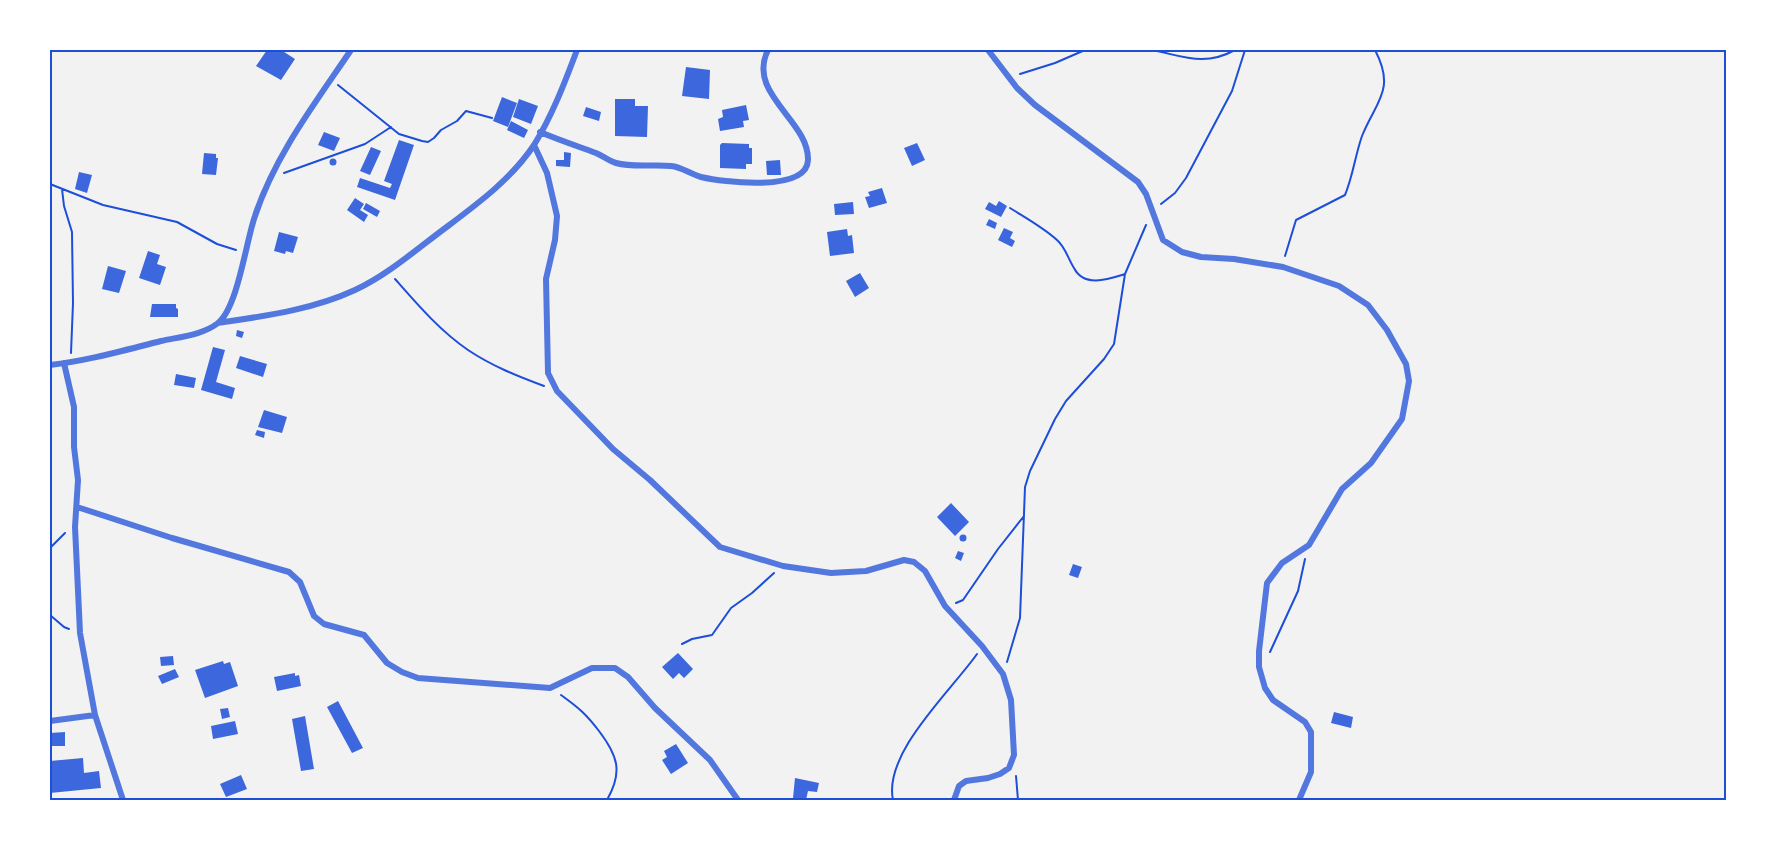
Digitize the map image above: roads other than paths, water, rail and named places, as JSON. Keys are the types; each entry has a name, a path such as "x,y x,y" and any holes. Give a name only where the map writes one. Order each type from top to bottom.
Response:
{"street":[{"path":"218,323 233,297 255,217 271,177 351,50"},
{"path":"50,365 67,363 200,331 218,323 281,313 322,302 356,289 388,271 485,199 512,173 534,145 563,86 577,50"},
{"path":"540,132 594,152 615,163 674,166 694,175 724,180 765,183 794,179 805,170 808,160 804,141 763,78 764,59 768,50"},
{"path":"988,50 1009,78 1035,105 1138,183 1146,194 1163,240 1182,252 1201,257 1234,259 1283,267 1338,286 1368,305 1387,330 1406,364 1409,381 1402,419 1371,464 1342,489 1309,545 1282,563 1267,583 1259,667 1265,688 1273,700 1305,722 1311,732 1311,772 1299,801"},
{"path":"534,145 547,173 557,216 555,240 546,279 548,373 557,391 613,449 650,480 720,547 783,566 831,573 866,571 904,560 914,562 925,571 945,606 982,646 1003,674 1011,700 1014,756 1009,768 988,778 966,781 959,786 954,801"},
{"path":"67,363 74,407 74,447 78,480 75,527 80,633 95,715 123,801"},
{"path":"77,507 289,572 300,582 314,616 324,624 364,635 387,663 418,678 550,688 592,668 609,667 621,671 655,708 710,760 738,801"},
{"path":"50,721 95,715"}]}
